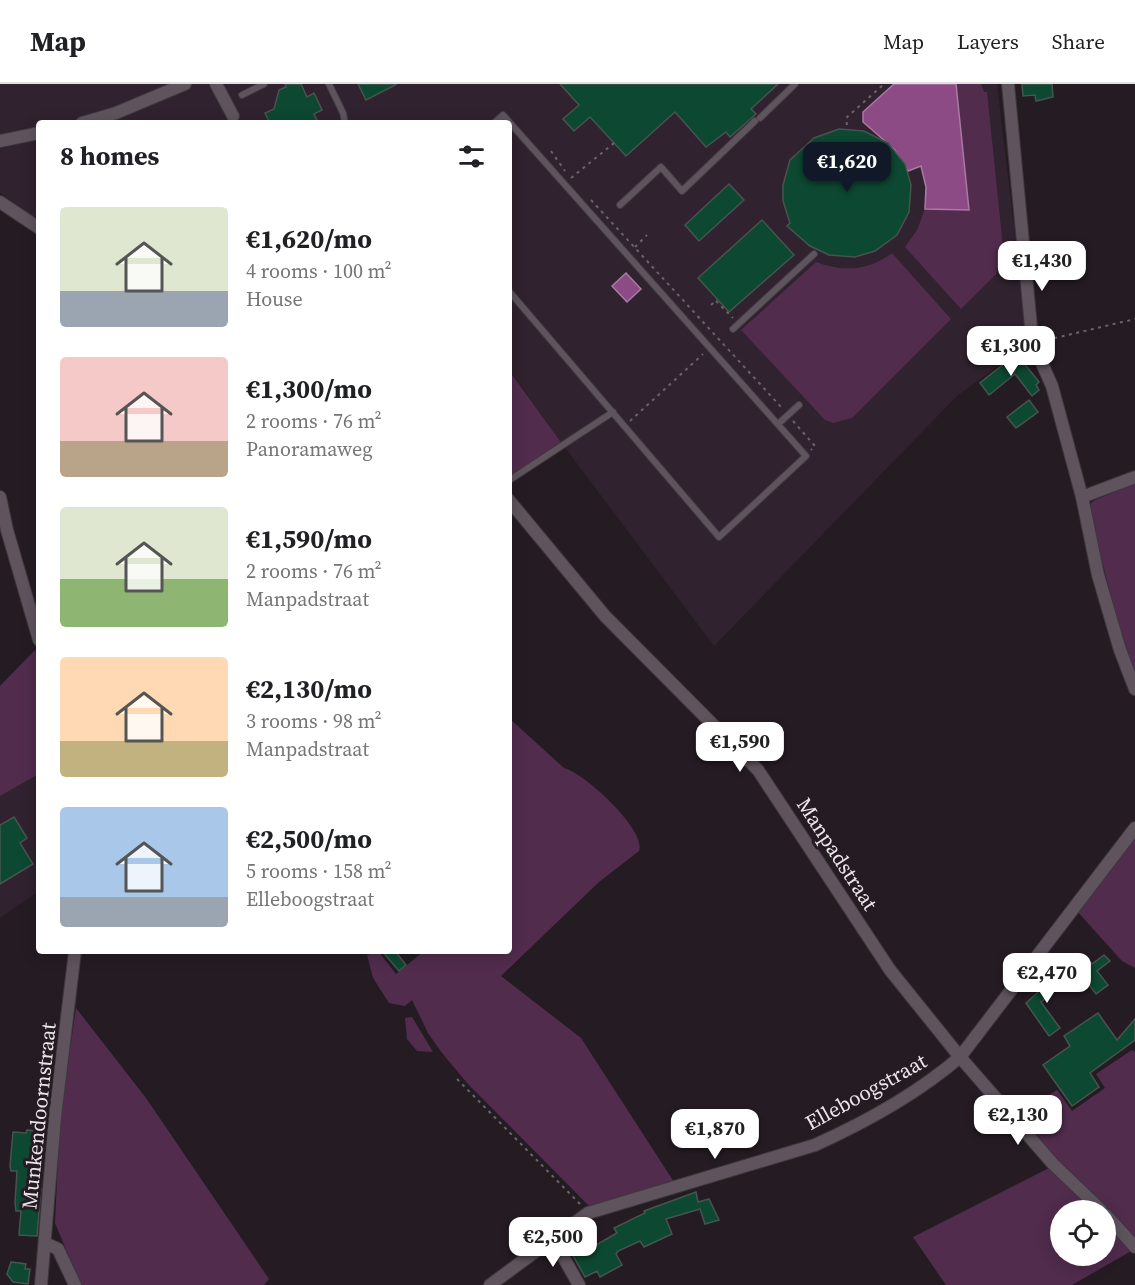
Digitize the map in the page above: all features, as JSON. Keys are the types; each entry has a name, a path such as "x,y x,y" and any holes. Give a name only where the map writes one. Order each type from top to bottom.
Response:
{"street":[{"path":"92,120 116,113 185,84"},
{"path":"216,84 233,119"},
{"path":"1008,84 1023,255 1035,344 1052,386 1082,497 1098,575 1120,650 1135,689"},
{"path":"0,141 36,134"},
{"path":"0,202 36,226"},
{"path":"1082,497 1135,477"},
{"path":"0,497 7,530 36,630"},
{"name":"Manpadstraat","path":"512,504 605,616 758,770 890,970 960,1057 1053,1164 1091,1200"},
{"name":"Elleboogstraat","path":"490,1285 552,1237 588,1213 815,1145 839,1134 935,1078 960,1057 1135,828"},
{"name":"Munkendoornstraat","path":"41,1285 47,1244 55,1117 75,954"},
{"path":"1116,1226 1135,1247"},
{"path":"552,1237 579,1285"},
{"path":"47,1244 54,1245 58,1249 75,1285"}],"lane":[{"path":"242,95 264,84"},
{"path":"328,84 344,120"},
{"path":"620,205 661,166 682,191 795,84"},
{"path":"512,125 805,454 720,537 512,295"},
{"path":"735,326 814,254"},
{"path":"778,424 799,405"},
{"path":"512,478 613,412"}],"path":[{"path":"847,125 846,118 884,84"},
{"path":"551,151 571,178 614,143"},
{"path":"587,195 815,446 805,454"},
{"path":"635,247 647,235"},
{"path":"711,305 717,300 735,326 719,340"},
{"path":"1035,344 1135,319"},
{"path":"625,426 710,348"},
{"path":"457,1079 588,1213"}],"shaded area":[{"path":"0,84 997,84 1028,344 957,396 714,646 512,373 512,120 36,120 36,219 0,193"},
{"path":"894,84 956,84 969,210 925,209 926,187 921,166 908,171 894,149 863,122 863,112"},
{"path":"956,84 981,84 984,92 987,92 1003,247 996,274 961,309 905,247 917,230 925,209 969,210"},
{"path":"892,253 951,319 852,418 833,423 825,420 741,330 816,262 836,267 855,268 874,263"},
{"path":"626,273 641,289 627,302 612,286"},
{"path":"512,375 563,445 512,478"},
{"path":"1135,483 1135,674 1116,615 1088,507 1093,501"},
{"path":"35,650 36,776 0,796 0,686"},
{"path":"512,721 564,768 585,780 612,803 633,830 639,842 639,851 599,882 501,976 581,1038 674,1182 595,1207 588,1205 468,1084 428,1033 412,1000 405,1006 389,1003 373,978 367,955 380,954 396,974 420,954 512,954"},
{"path":"36,776 36,893 0,918 0,796"},
{"path":"1135,832 1135,968 1122,961 1077,911"},
{"path":"76,1008 146,1098 269,1279 264,1285 81,1285 55,1223 60,1118"},
{"path":"412,1017 433,1052 417,1051 407,1039 405,1018"},
{"path":"1132,1050 1135,1052 1135,1239 1116,1219 1116,1200 1097,1200 1016,1116 1057,1090 1072,1111 1105,1088 1096,1074"},
{"path":"1051,1167 1086,1200 1050,1200 1050,1266 1105,1266 1072,1285 946,1285 913,1237"},
{"path":"1116,1230 1133,1250 1116,1260"}],"building":[{"path":"285,84 301,84 307,97 314,93 322,110 314,114 317,120 268,120 265,113 274,109 279,90 286,87"},
{"path":"358,84 397,84 366,100"},
{"path":"560,84 778,84 751,109 756,114 730,137 726,132 706,147 675,112 626,156 590,117 574,131 563,119 579,105"},
{"path":"1022,84 1052,84 1053,97 1036,101 1035,95 1023,96"},
{"path":"839,129 864,131 888,143 905,164 911,185 909,212 897,235 875,251 855,257 829,255 810,246 787,226 790,223 783,201 783,185 790,160 814,138"},
{"path":"729,184 744,200 699,241 685,225"},
{"path":"762,220 794,255 729,312 698,278"},
{"path":"1019,357 1039,382 1036,385 1039,390 1032,396 1015,374 989,395 980,383 1005,363 1008,366"},
{"path":"1029,400 1038,412 1016,428 1007,417"},
{"path":"14,817 27,838 20,843 33,864 0,884 0,825"},
{"path":"385,954 397,954 406,965 399,971"},
{"path":"1104,955 1110,961 1097,971 1108,985 1096,994 1077,969 1089,960 1092,964"},
{"path":"1064,969 1070,976 1041,1002 1060,1028 1049,1036 1026,1003"},
{"path":"1098,1013 1117,1040 1135,1019 1135,1040 1090,1073 1099,1087 1072,1106 1043,1065 1070,1046 1064,1036"},
{"path":"27,1130 39,1131 37,1146 34,1145 32,1183 36,1183 36,1188 41,1188 37,1236 19,1235 21,1211 16,1211 15,1203 17,1171 11,1171 10,1166 13,1132 26,1133"},
{"path":"696,1192 698,1202 709,1199 719,1220 705,1224 700,1209 666,1219 672,1234 644,1247 640,1241 618,1251 616,1254 622,1265 600,1277 597,1271 585,1277 571,1252 581,1247 584,1252 617,1233 614,1228 645,1213 644,1211"},
{"path":"11,1262 26,1264 25,1269 30,1269 28,1284 13,1282 7,1274"}]}
